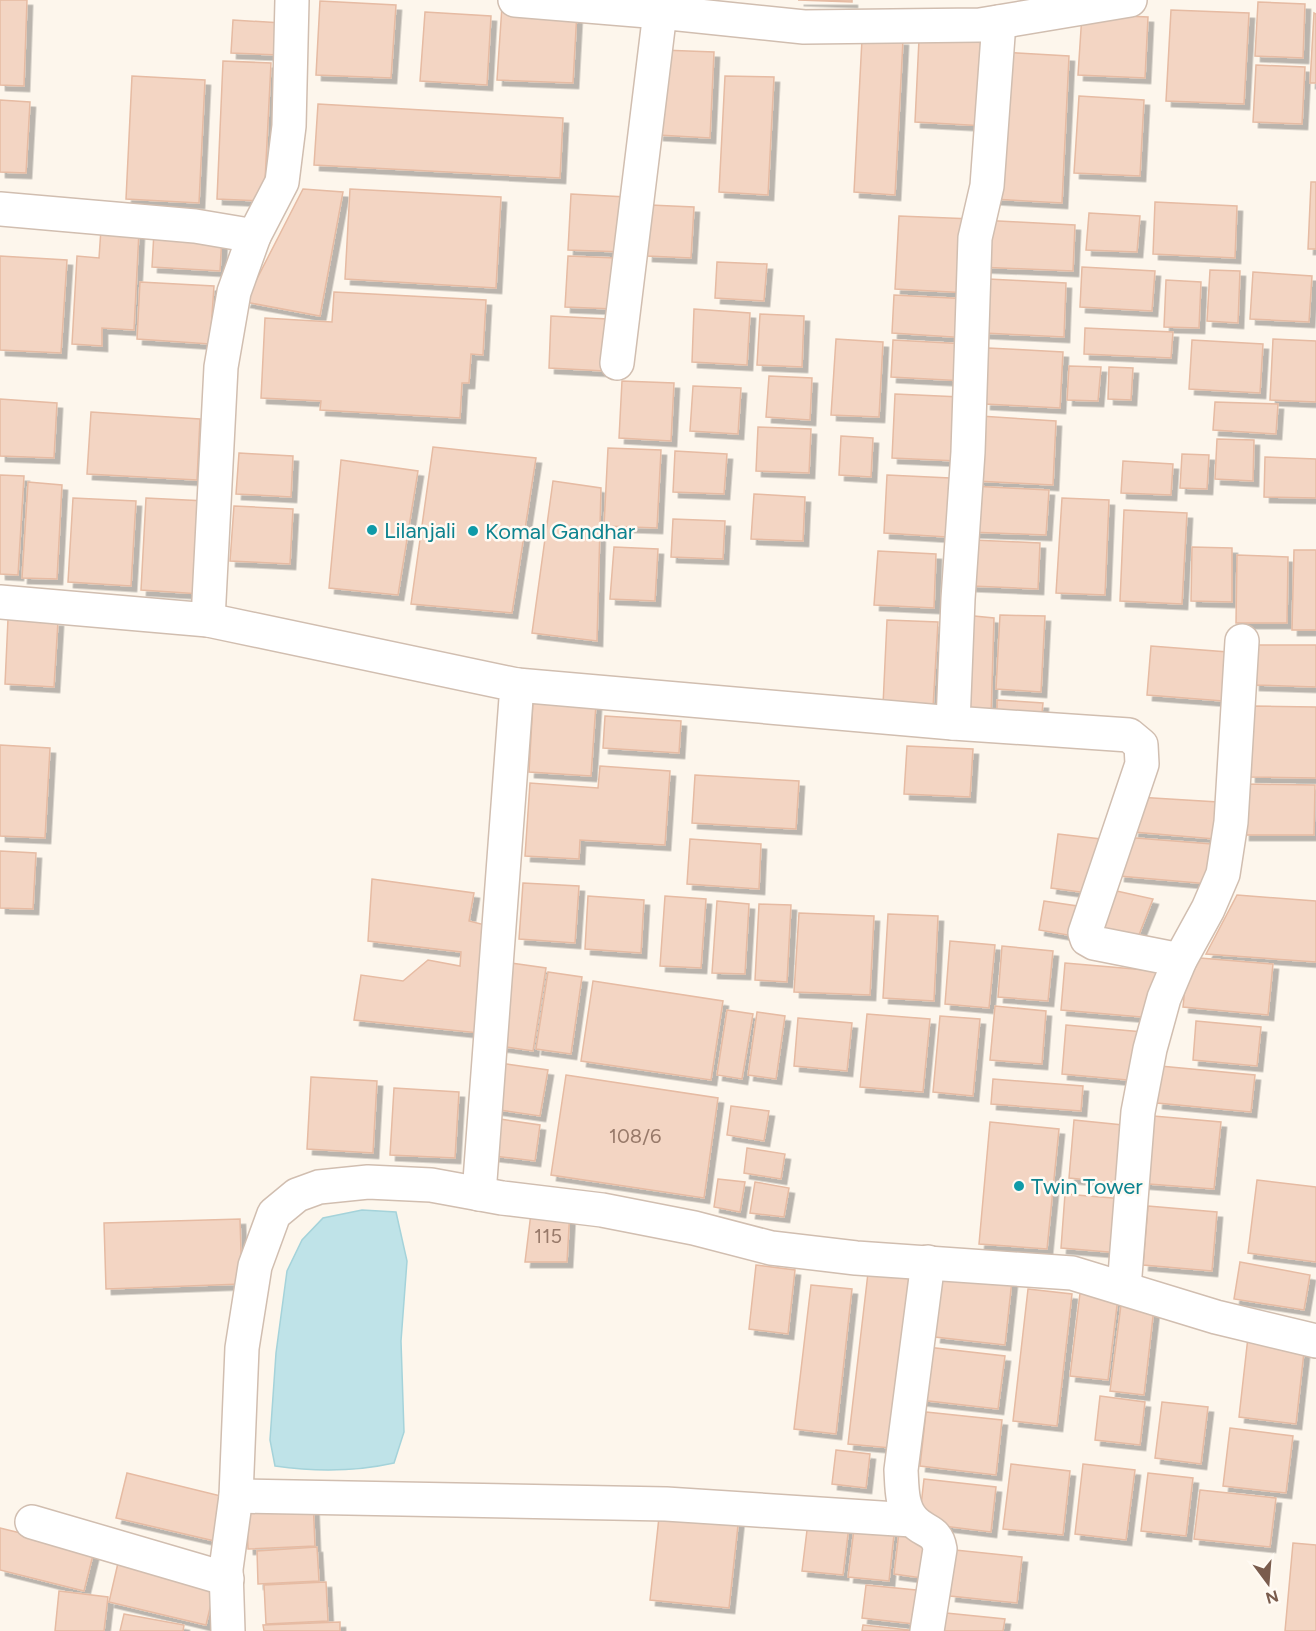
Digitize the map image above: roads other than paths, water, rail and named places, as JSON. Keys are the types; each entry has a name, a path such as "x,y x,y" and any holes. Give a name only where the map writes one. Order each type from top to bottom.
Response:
{"street":[{"path":"208,620 220,367 234,292 254,236 282,182 289,126 292,0"},
{"path":"515,0 660,6 804,27 980,25 1130,0"},
{"path":"617,363 660,6"},
{"path":"953,723 958,599 968,452 975,238 987,186 999,22"},
{"path":"0,208 195,226 254,236"},
{"path":"0,602 208,620 517,685 953,723 1129,735 1141,745 1142,764 1086,933 1087,939 1180,960"},
{"path":"1124,1288 1138,1112 1150,1049 1164,998 1180,960 1208,909 1223,874 1231,822 1242,641"},
{"path":"479,1194 517,685"},
{"path":"228,1631 227,1579 236,1496 242,1348 255,1266 274,1214 297,1195 319,1187 368,1182 431,1185 479,1194 602,1210 694,1228 771,1248 856,1258 1072,1273 1216,1317 1316,1341"},
{"path":"912,1520 903,1500 901,1470 928,1262"},
{"path":"236,1496 666,1504 912,1520 933,1532 938,1538 940,1549 927,1631"},
{"path":"32,1522 227,1579"}],"water":[{"path":"362,1210 396,1212 407,1261 401,1341 404,1432 394,1463 335,1470 275,1466 270,1440 276,1353 287,1271 302,1240 323,1218"}],"place":[{"name":"Lilanjali","path":"372,530"},
{"name":"Komal Gandhar","path":"473,531"},
{"name":"Twin Tower","path":"1019,1186"}]}
